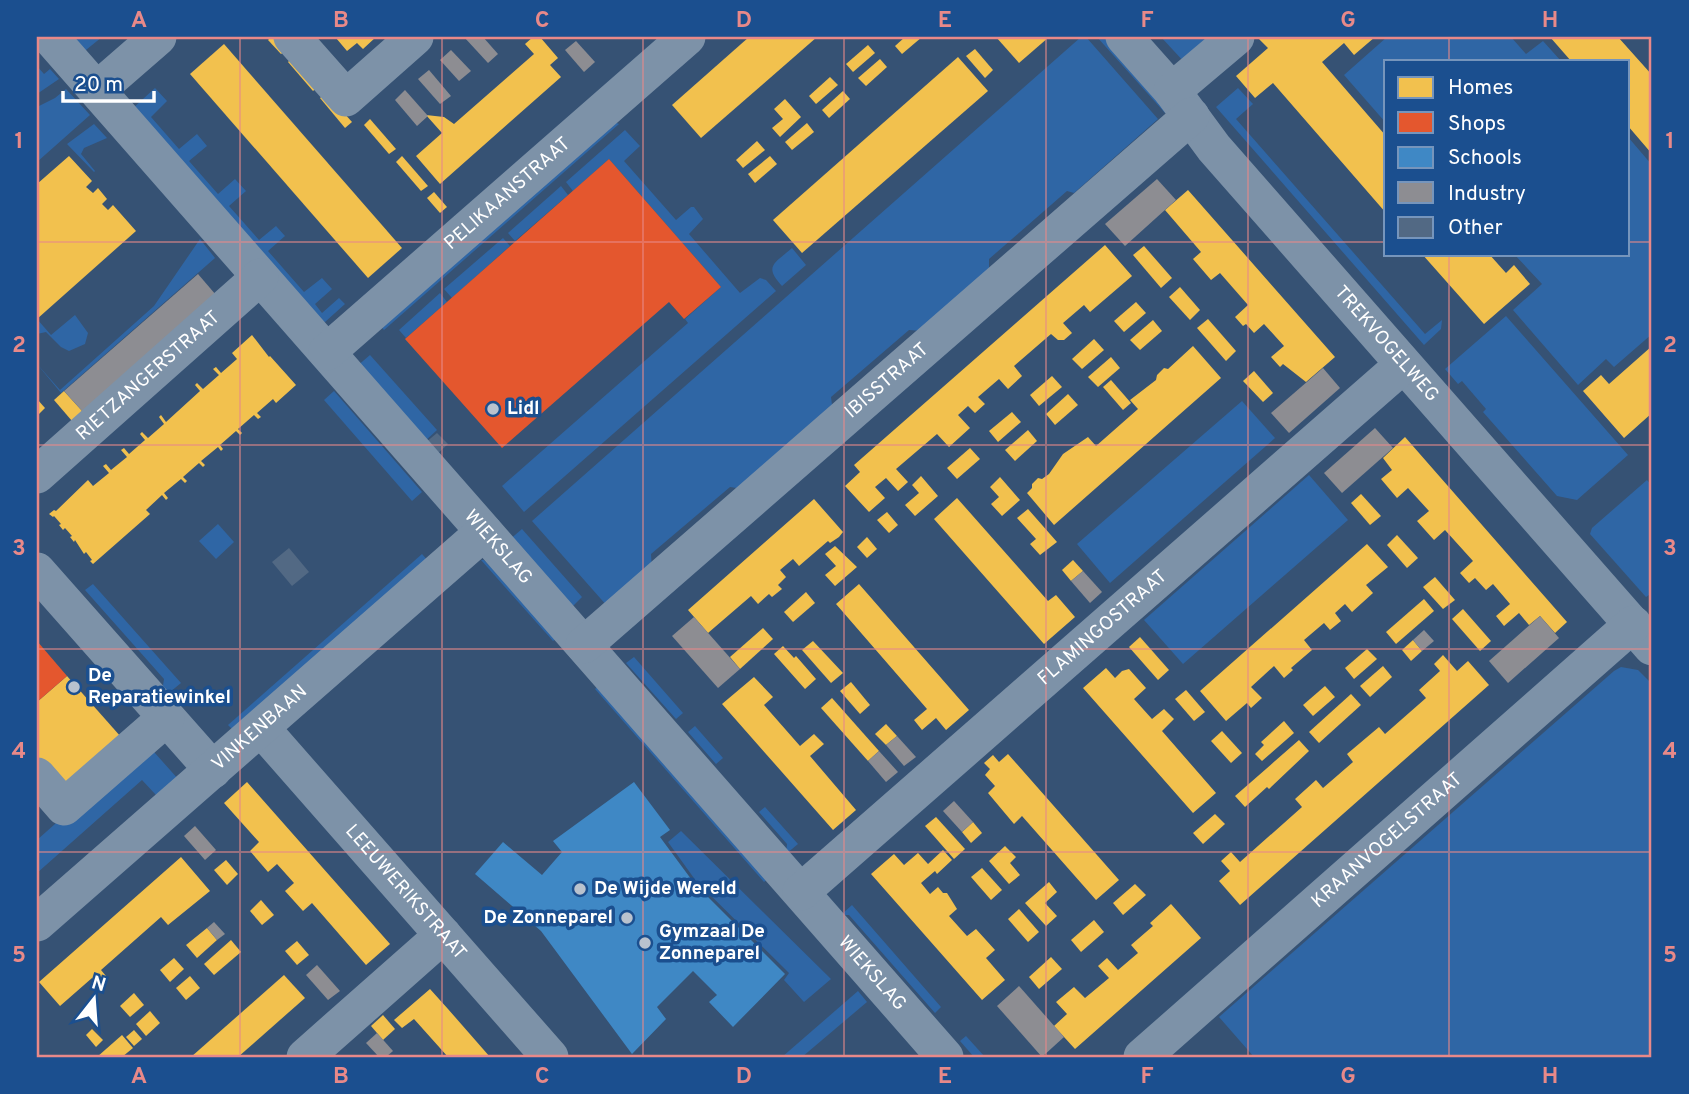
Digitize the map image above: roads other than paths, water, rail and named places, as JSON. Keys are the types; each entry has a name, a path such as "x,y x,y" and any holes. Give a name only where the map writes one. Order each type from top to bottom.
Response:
{"street":[{"name":"WIEKSLAG","path":"50,37 945,1057"},
{"path":"97,90 158,37"},
{"path":"292,37 346,98 415,37"},
{"name":"PELIKAANSTRAAT","path":"327,352 687,37"},
{"name":"TREKVOGELWEG","path":"1125,37 1214,148 1642,636"},
{"name":"IBISSTRAAT","path":"584,645 1181,104 1236,37"},
{"name":"RIETZANGERSTRAAT","path":"37,475 260,277"},
{"name":"FLAMINGOSTRAAT","path":"801,892 1404,365"},
{"name":"VINKENBAAN","path":"37,923 484,533"},
{"path":"37,571 213,770"},
{"name":"KRAANVOGELSTRAAT","path":"1142,1057 1642,636"},
{"path":"37,776 64,807 166,718"},
{"name":"LEEUWERIKSTRAAT","path":"261,728 550,1057"},
{"path":"304,1057 443,935"}],"place":[{"name":"Lidl","path":"493,409"},
{"name":"De Reparatiewinkel","path":"74,687"},
{"name":"De Wijde Wereld","path":"580,889"},
{"name":"De Zonneparel","path":"627,918"},
{"name":"Gymzaal De Zonneparel","path":"645,943"}]}
